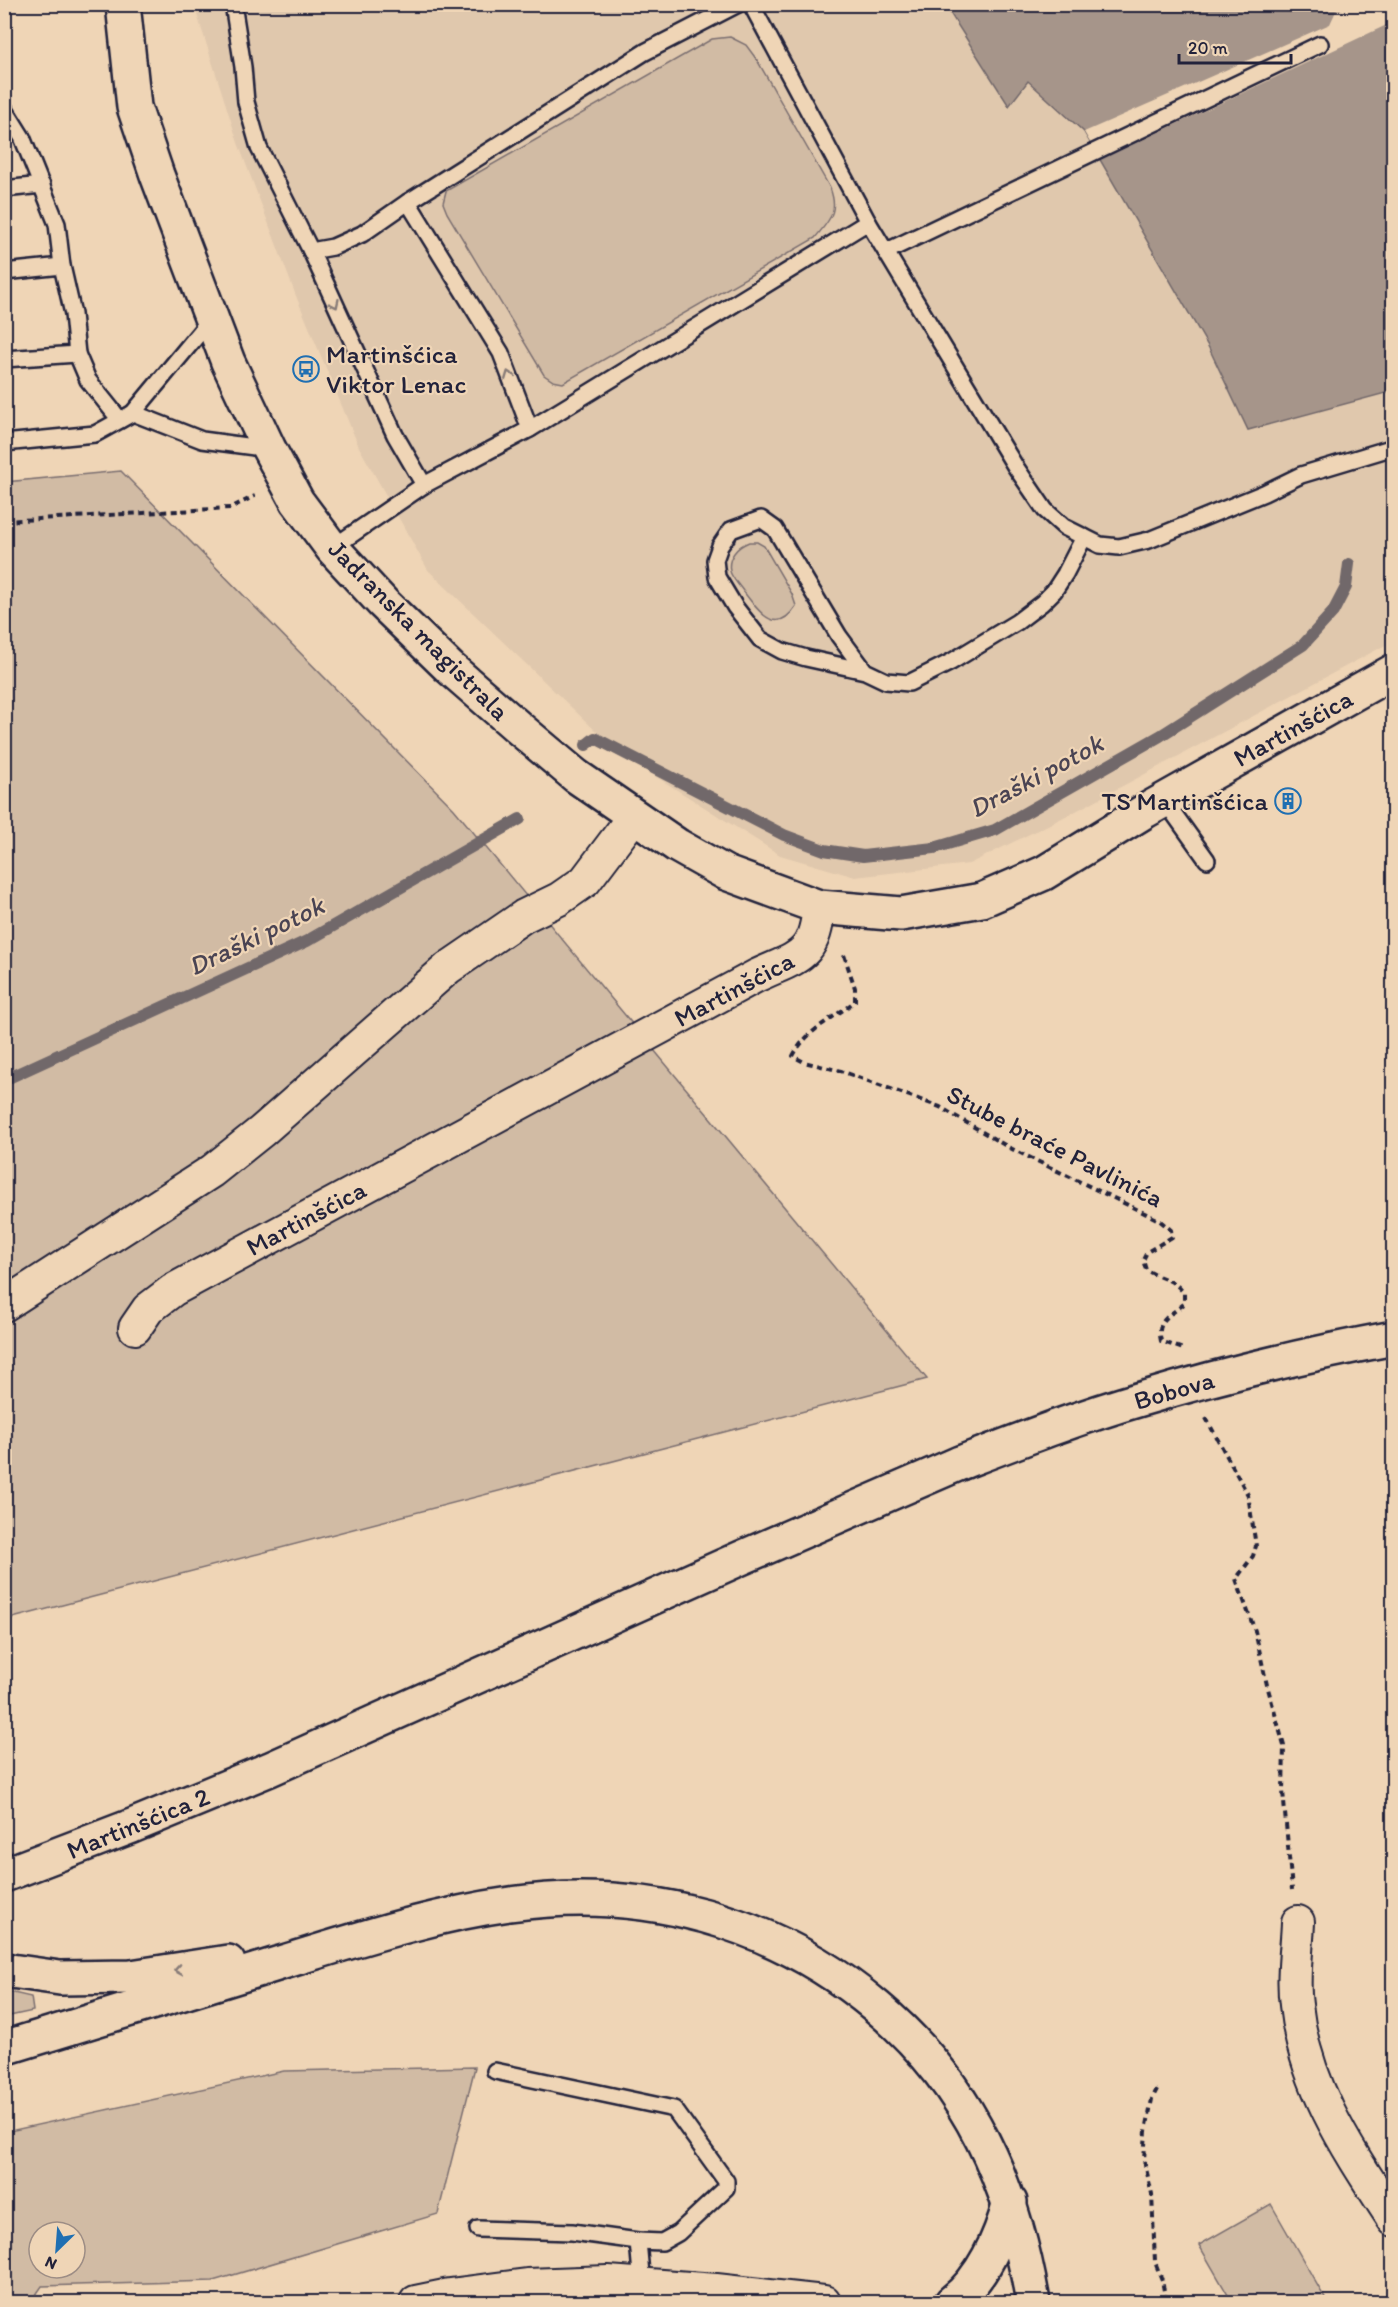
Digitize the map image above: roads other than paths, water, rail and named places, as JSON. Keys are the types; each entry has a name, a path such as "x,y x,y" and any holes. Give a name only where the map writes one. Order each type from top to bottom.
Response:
{"main road":[{"name":"Jadranska magistrala","path":"123,4 134,107 211,319 228,362 285,481 332,548 383,603 450,668 576,776 678,846 726,873 819,907"},
{"name":"Martinšćica","path":"819,907 901,914 982,900 1044,873 1164,800 1394,671"},
{"name":"Bobova","path":"270,1768 960,1463 1049,1429 1151,1396 1231,1373 1324,1351 1394,1338"},
{"name":"Martinšćica 2","path":"4,1875 132,1826 270,1768"},
{"path":"4,2048 339,1945 455,1914 511,1904 565,1899 621,1900 684,1909 765,1936 820,1965 857,1989 919,2045 942,2074 993,2158 1010,2202 1025,2259 1033,2302"},
{"path":"9,1971 60,1978 131,1977 339,1945"},
{"path":"952,2302 973,2280 993,2249 1003,2228 1010,2202"}],"street":[{"path":"4,1305 212,1171 262,1131 448,968 524,916 559,899 585,881 634,816"},
{"name":"Martinšćica","path":"135,1328 148,1309 173,1290 756,976 799,956 811,945 817,929 819,907"},
{"path":"1298,1922 1295,2004 1303,2045 1313,2077 1336,2130 1394,2220"},
{"path":"417,2302 450,2295 526,2285 608,2282 716,2290 824,2302"},
{"path":"716,2290 758,2302"}],"lane":[{"path":"232,4 243,67 246,102 259,148 311,250 395,435 424,484"},
{"path":"311,250 333,247 362,234 408,202 645,52 738,4"},
{"path":"751,4 868,222 1015,466 1045,510 1064,527 1100,545 1119,547 1149,540 1264,493 1301,475 1394,447"},
{"path":"887,251 1320,44"},
{"path":"4,108 22,137 57,225 62,266 73,315 76,354 88,380 126,416 202,440 269,449"},
{"path":"4,189 42,184"},
{"path":"408,202 501,354 530,429"},
{"path":"332,548 424,484 530,429 868,222"},
{"path":"4,272 62,266"},
{"path":"4,442 95,434 126,416 211,319"},
{"path":"4,359 76,354"},
{"path":"865,671 839,636 775,529 760,519 731,530 720,546 715,560 717,577 735,607 760,639 782,651 865,671 885,681 909,683 951,662 1042,603 1054,591 1084,537"},
{"path":"1164,800 1207,860"},
{"path":"478,2229 572,2232 662,2242 678,2233 726,2188 726,2181 674,2109 495,2071"},
{"path":"638,2241 642,2285"}],"waterway":[{"name":"Draški potok","path":"586,745 595,738 784,835 824,850 863,856 934,848 995,830 1160,736 1303,645 1333,612 1346,587 1349,564"},
{"name":"Draški potok","path":"4,1080 307,941 520,819"}],"place":[{"name":"Martinšćica Viktor Lenac","path":"306,369"},
{"name":"TS Martinšćica","path":"1288,801"}]}
